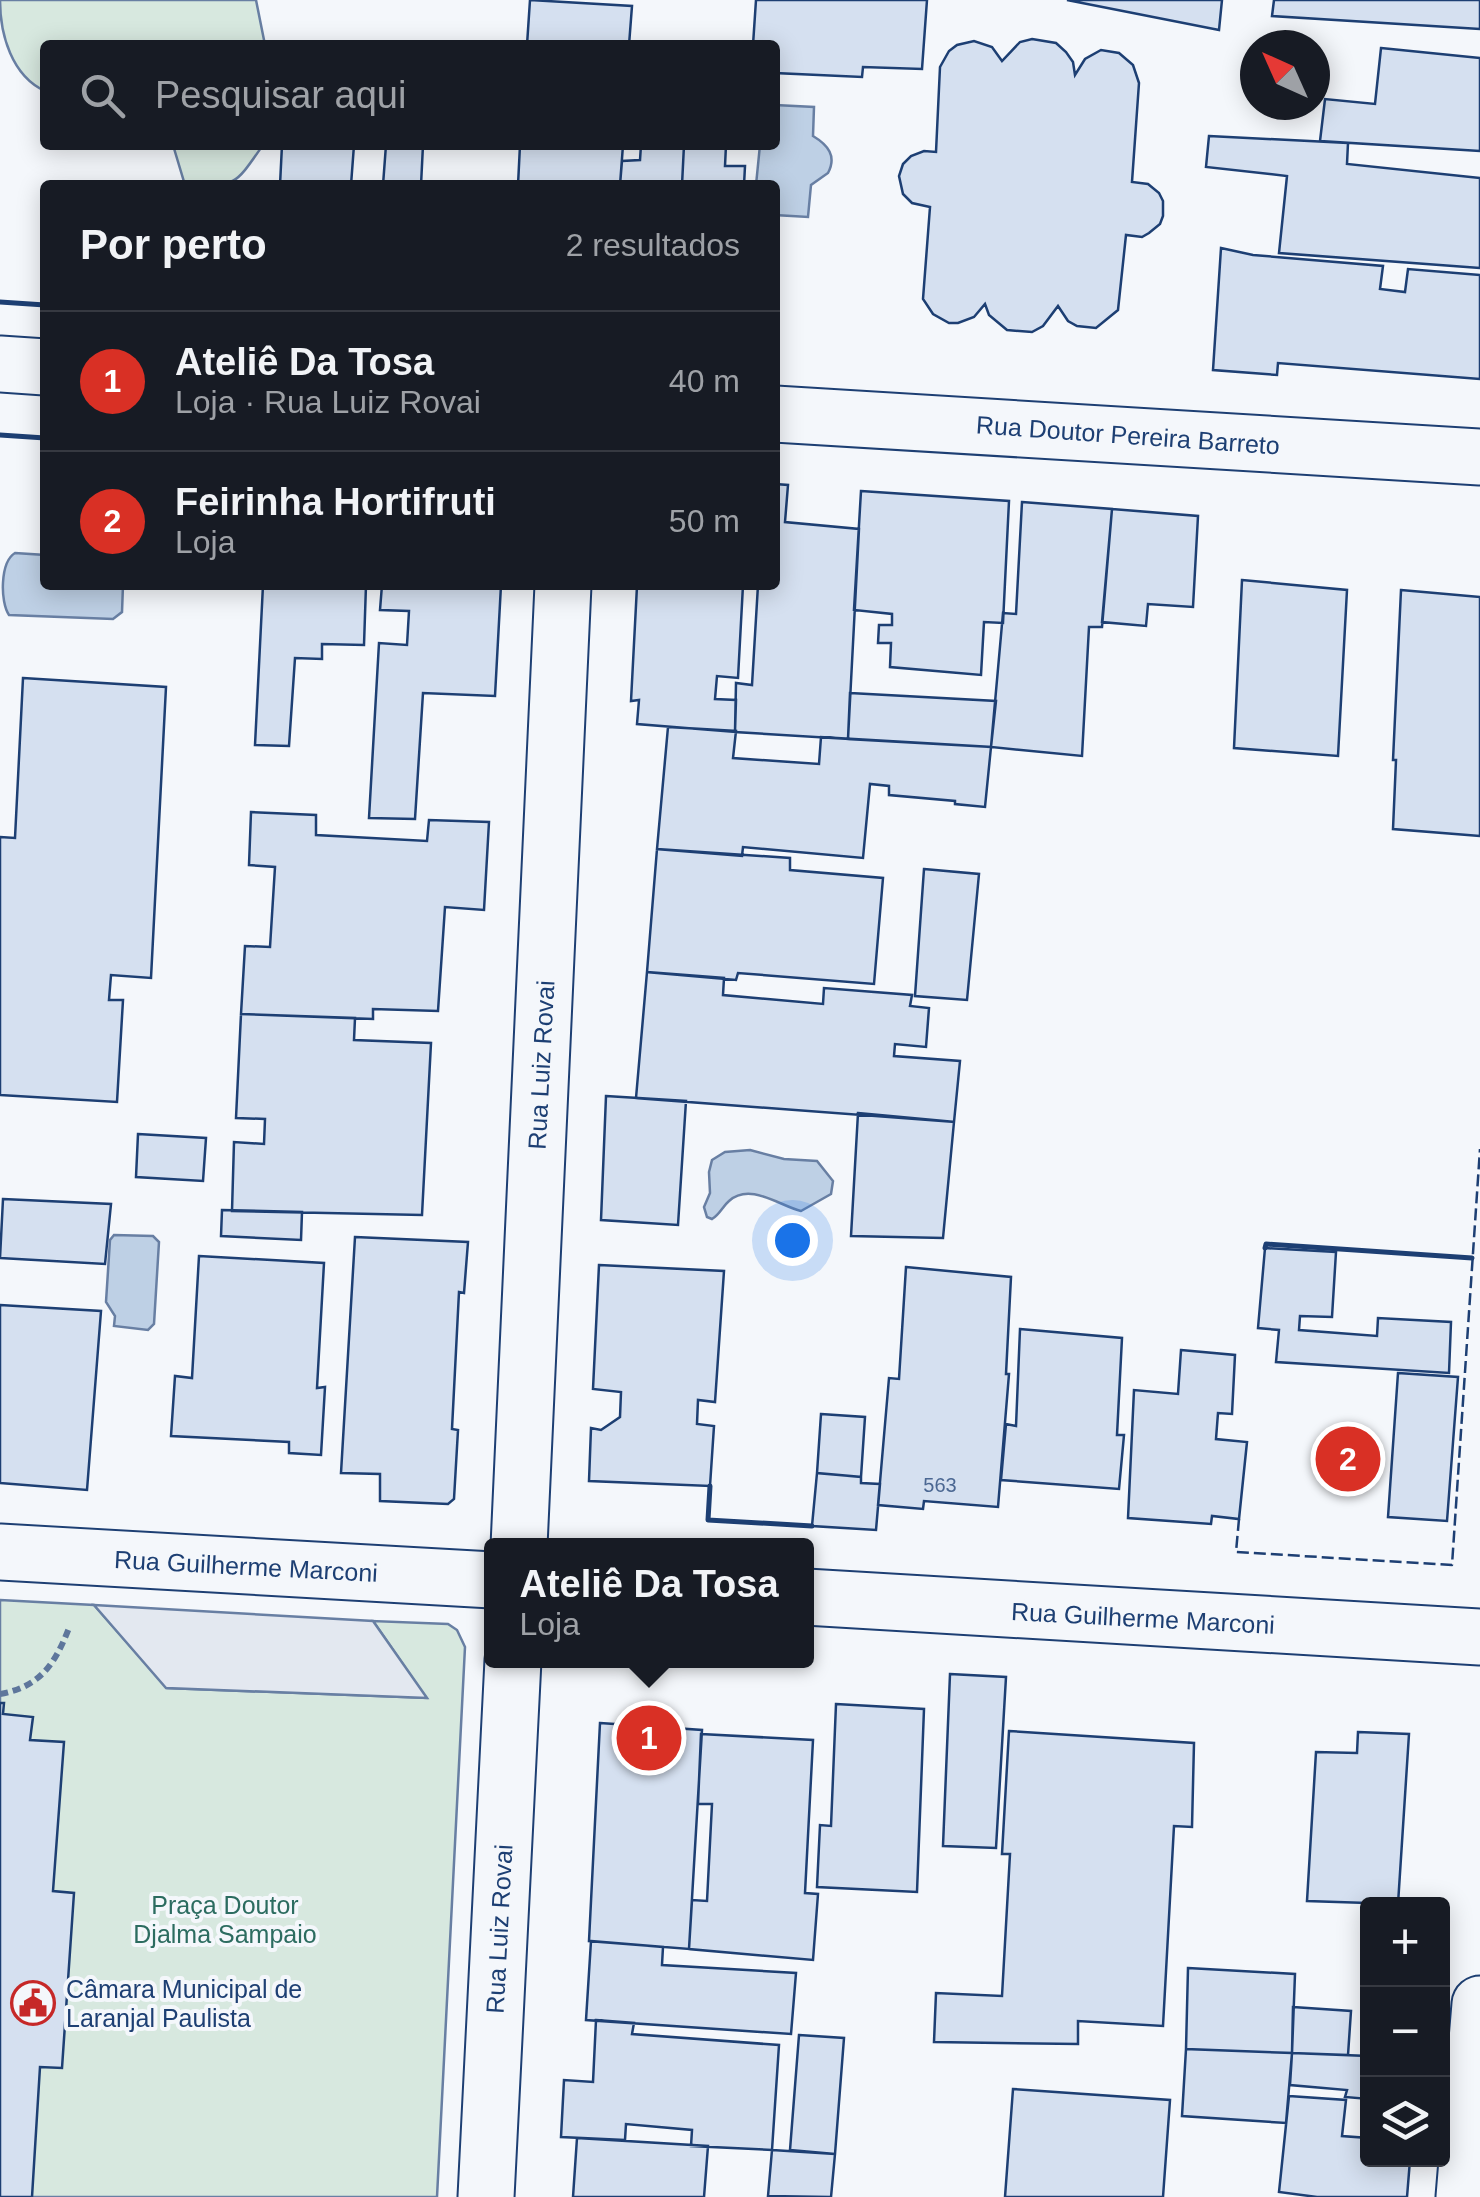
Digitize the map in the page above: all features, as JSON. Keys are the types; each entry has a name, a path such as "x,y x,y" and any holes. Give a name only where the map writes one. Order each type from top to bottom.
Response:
{"street":[{"path":"0,364 40,367"},
{"name":"Rua Doutor Pereira Barreto","path":"780,414 1480,457"},
{"name":"Rua Luiz Rovai","path":"518,1538 563,590"},
{"name":"Rua Guilherme Marconi","path":"0,1552 484,1580"},
{"name":"Rua Guilherme Marconi","path":"814,1597 1480,1637"},
{"name":"Rua Luiz Rovai","path":"486,2197 513,1668"},
{"path":"1464,2197 1480,2004"}],"path":[{"path":"0,1694 32,1684 48,1671 72,1617"}],"green space":[{"path":"0,0 256,0 264,40 40,40 40,88 16,65 2,27"},
{"path":"174,150 259,150 234,180 184,180"},
{"name":"Praça Doutor Djalma Sampaio","path":"0,1600 94,1605 167,1688 426,1698 373,1621 448,1624 457,1630 465,1647 437,2197 0,2197"}],"shaded area":[{"path":"94,1605 373,1621 427,1698 166,1688"}],"water":[{"path":"780,105 814,107 813,136 827,147 831,167 811,185 808,217 780,215 780,180 756,180 760,150 780,150"},
{"path":"15,553 40,555 40,590 123,590 122,612 113,619 9,615 3,583"},
{"path":"750,1150 784,1159 817,1161 833,1181 831,1194 801,1211 746,1194 729,1201 712,1219 707,1217 704,1207 710,1193 712,1160 725,1152"},
{"path":"114,1235 153,1236 159,1242 154,1324 148,1330 114,1326 115,1316 106,1302 110,1240"}],"building":[{"path":"530,0 632,6 629,40 527,40"},
{"path":"756,0 927,0 922,69 863,67 862,77 780,73 780,40 753,40"},
{"path":"1067,0 1222,0 1219,30"},
{"path":"1274,0 1480,0 1480,29 1272,16"},
{"path":"1032,39 1056,43 1073,62 1075,75 1085,59 1101,50 1119,53 1133,65 1139,83 1132,182 1148,184 1159,193 1163,216 1160,224 1142,237 1126,235 1118,310 1096,328 1068,321 1058,306 1043,326 1032,332 1007,330 989,315 985,304 974,317 949,323 933,314 923,299 930,207 912,203 903,194 899,176 911,156 936,152 940,67 957,45 974,41 992,47 1002,61 1020,42"},
{"path":"1381,48 1480,58 1480,151 1320,141 1322,120 1330,120 1330,100 1375,104"},
{"path":"1209,136 1348,143 1347,164 1480,178 1480,268 1279,253 1287,176 1206,167"},
{"path":"282,150 354,150 351,180 280,180"},
{"path":"386,150 423,150 421,180 383,180"},
{"path":"520,150 623,150 620,180 518,180"},
{"path":"641,150 684,150 682,180 620,180 622,161 640,160"},
{"path":"684,150 726,150 725,166 745,166 744,180 682,180"},
{"path":"1221,248 1253,255 1383,266 1380,289 1405,292 1408,269 1480,275 1480,379 1278,363 1277,375 1213,370"},
{"path":"780,484 788,485 785,522 859,529 848,739 735,732 736,683 752,685 758,590 780,590"},
{"path":"861,491 1009,501 1003,623 984,622 981,675 890,667 891,643 878,643 879,625 892,625 892,614 854,610"},
{"path":"1022,502 1112,509 1102,627 1089,627 1082,756 991,747 1003,613 1016,614"},
{"path":"1112,509 1198,516 1193,607 1148,604 1146,626 1102,622"},
{"path":"1242,580 1347,590 1338,756 1234,748"},
{"path":"263,590 366,590 364,645 322,644 322,659 295,658 289,746 255,745"},
{"path":"382,590 501,590 495,696 423,693 415,819 369,818 379,643 407,645 409,611 380,610"},
{"path":"637,590 743,590 738,678 717,676 715,699 736,700 735,732 637,724 639,700 631,701"},
{"path":"1401,590 1480,597 1480,836 1393,829"},
{"path":"23,678 166,687 151,978 111,975 109,1000 123,1000 117,1102 0,1095 0,837 15,838"},
{"path":"850,693 996,701 991,747 848,739"},
{"path":"668,727 736,731 733,758 819,764 821,737 991,747 985,807 889,795 889,786 870,784 863,858 743,847 742,856 657,849"},
{"path":"251,812 316,815 316,835 427,841 429,820 489,822 484,910 445,907 438,1011 373,1009 373,1019 241,1014 245,946 270,947 275,867 249,865"},
{"path":"657,849 790,858 790,870 883,878 874,984 738,973 736,980 647,972"},
{"path":"924,869 979,874 967,1000 915,996"},
{"path":"647,972 724,978 723,995 823,1004 824,988 912,995 910,1006 929,1008 926,1047 895,1044 894,1056 960,1061 954,1122 636,1098"},
{"path":"241,1014 355,1018 354,1040 431,1043 422,1215 232,1211 234,1142 264,1144 265,1119 236,1118"},
{"path":"606,1096 686,1101 678,1225 601,1220"},
{"path":"858,1113 954,1122 943,1238 851,1236"},
{"path":"138,1134 206,1138 203,1181 136,1177"},
{"path":"3,1199 111,1204 105,1264 0,1258"},
{"path":"222,1210 302,1212 301,1240 221,1236"},
{"path":"355,1237 468,1242 464,1293 459,1292 452,1429 458,1430 454,1499 448,1504 380,1501 380,1474 341,1473"},
{"path":"1265,1248 1336,1252 1332,1317 1300,1316 1299,1330 1377,1336 1378,1318 1451,1322 1449,1373 1276,1362 1279,1330 1258,1328"},
{"path":"199,1256 324,1263 317,1388 325,1387 321,1455 289,1453 289,1442 171,1436 175,1376 192,1378"},
{"path":"599,1265 724,1271 715,1402 698,1400 697,1424 714,1426 710,1486 589,1481 591,1428 601,1430 620,1417 621,1392 593,1389"},
{"path":"906,1267 1011,1277 1009,1374 998,1507 924,1501 923,1509 878,1505 889,1378 899,1379"},
{"path":"0,1305 101,1311 87,1490 0,1483"},
{"path":"1020,1329 1122,1338 1117,1435 1124,1435 1119,1489 1001,1480 1006,1424 1016,1426"},
{"path":"1181,1350 1235,1355 1232,1414 1218,1413 1216,1439 1247,1442 1239,1519 1212,1516 1211,1524 1128,1518 1134,1390 1178,1394"},
{"path":"1398,1373 1458,1377 1447,1521 1388,1517"},
{"path":"821,1414 865,1417 861,1477 817,1473"},
{"path":"817,1473 861,1477 861,1483 880,1484 876,1530 812,1526"},
{"path":"950,1674 1006,1677 996,1848 943,1846"},
{"name":"Câmara Municipal de Laranjal Paulista","path":"0,1703 4,1703 3,1714 33,1717 30,1740 64,1742 53,1891 74,1893 62,2068 40,2067 32,2197 0,2197"},
{"path":"836,1704 924,1709 917,1892 817,1887 820,1825 831,1826"},
{"path":"600,1723 702,1730 689,1949 589,1941"},
{"path":"1009,1731 1194,1743 1192,1827 1174,1826 1163,2026 1078,2021 1078,2044 934,2042 936,1993 1002,1996 1010,1854 1002,1854"},
{"path":"1358,1732 1409,1734 1398,1897 1360,1897 1360,1903 1307,1901 1316,1752 1357,1753"},
{"path":"701,1734 813,1740 805,1893 818,1894 813,1960 689,1949 692,1900 707,1901 712,1804 698,1804"},
{"path":"591,1941 663,1947 662,1965 796,1973 791,2034 586,2020"},
{"path":"1188,1968 1295,1974 1292,2053 1186,2049"},
{"path":"1293,2007 1351,2011 1348,2055 1292,2053"},
{"path":"596,2020 634,2023 632,2034 779,2045 772,2150 691,2146 692,2130 626,2124 625,2140 561,2137 564,2080 593,2082"},
{"path":"799,2035 844,2038 835,2154 790,2150"},
{"path":"1186,2049 1292,2053 1286,2123 1182,2116"},
{"path":"1292,2053 1360,2056 1360,2098 1345,2097 1347,2090 1290,2085"},
{"path":"1013,2089 1170,2100 1163,2197 1005,2197"},
{"path":"1289,2096 1346,2100 1342,2136 1360,2137 1360,2167 1409,2167 1407,2197 1317,2197 1279,2192"},
{"path":"577,2138 708,2146 704,2197 573,2197"},
{"path":"772,2150 835,2154 831,2197 768,2196"}],"fence":[{"path":"1239,1519 1236,1552 1452,1565 1480,1149"}],"wall":[{"path":"0,302 40,305"},
{"path":"0,435 40,438"},
{"path":"1265,1248 1266,1244 1472,1258"},
{"path":"710,1486 708,1520 812,1526"}],"place":[{"name":"Feirinha Hortifruti","path":"1348,1459"},
{"name":"Ateliê Da Tosa","path":"649,1738"},
{"name":"Câmara Municipal de Laranjal Paulista","path":"33,2003"}]}
